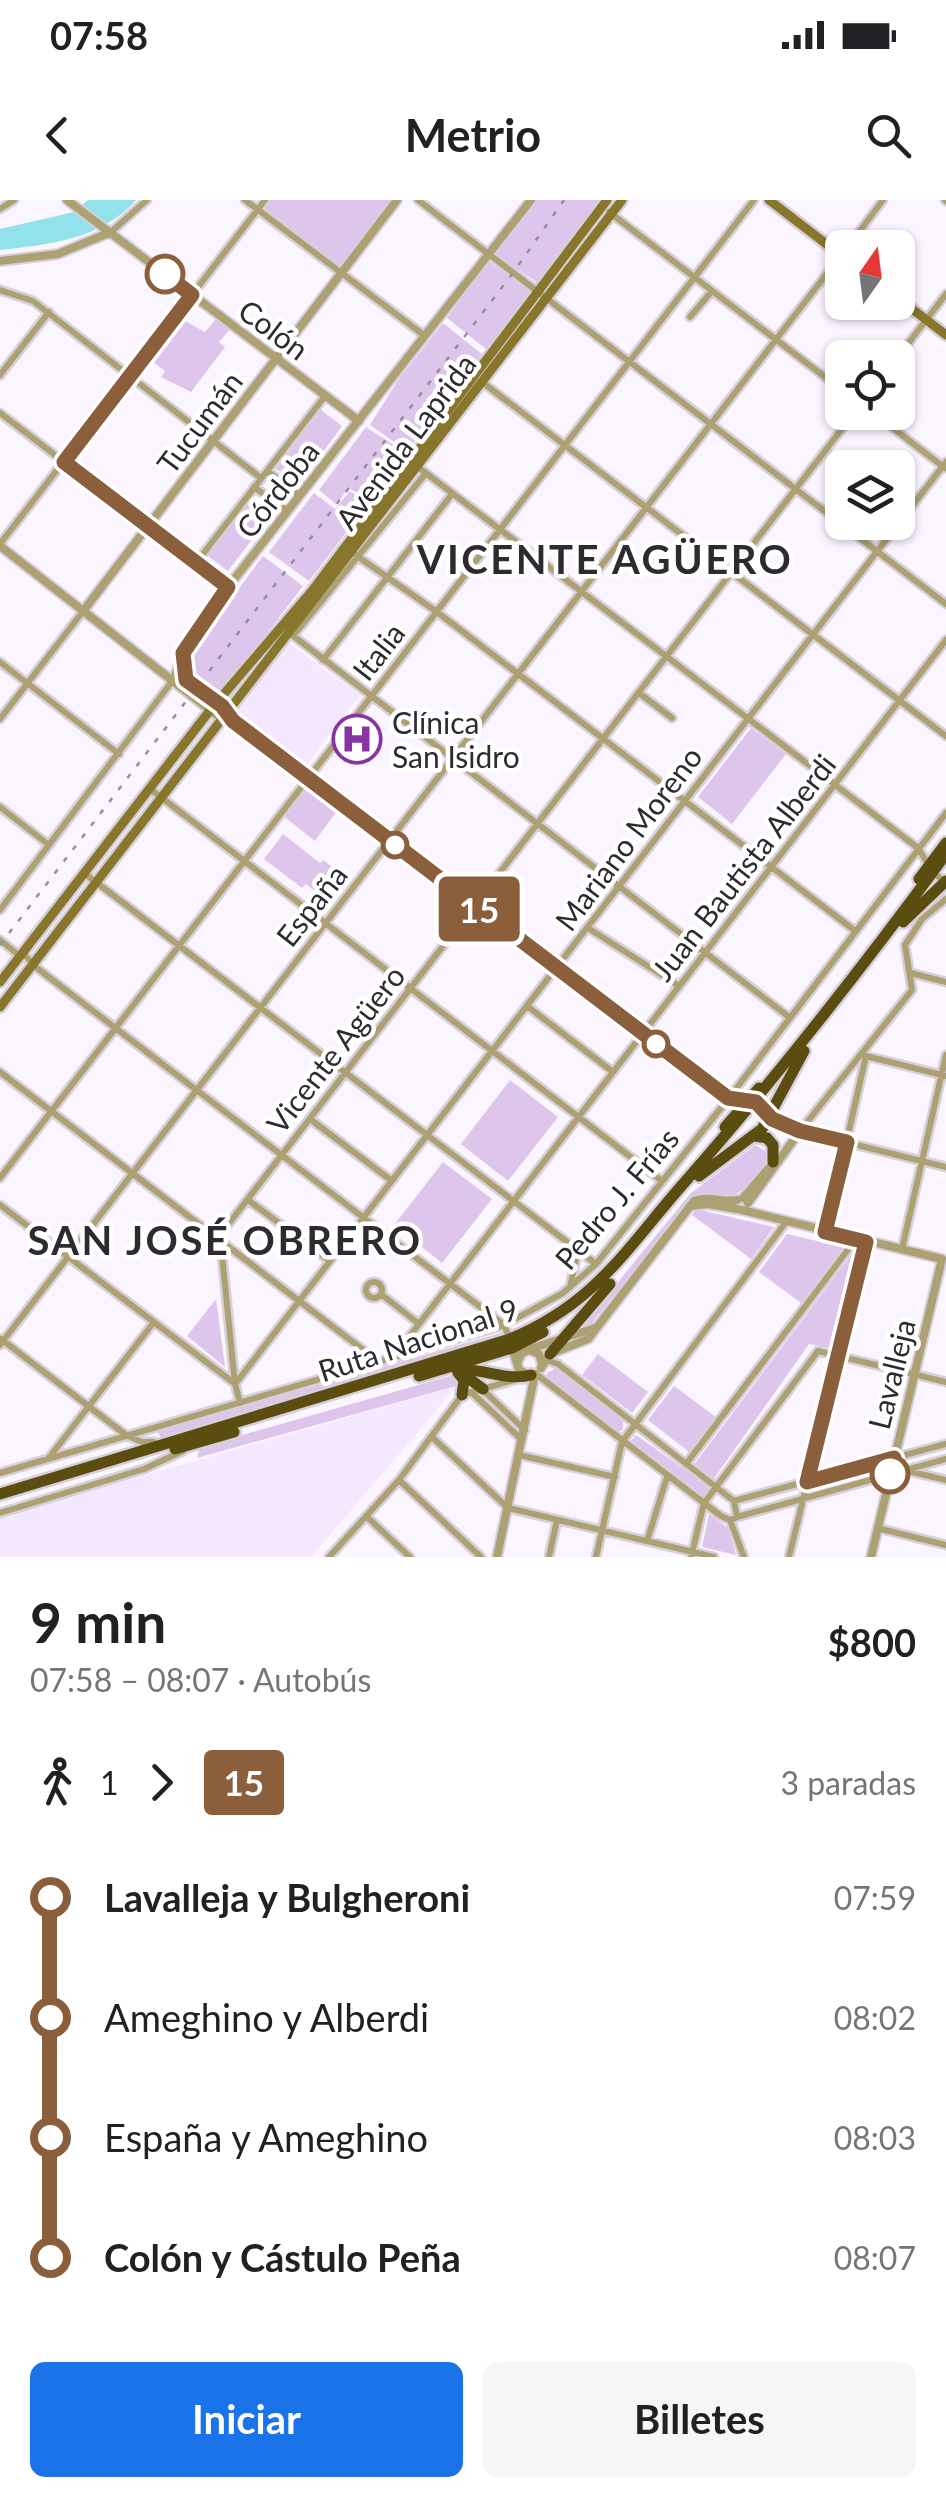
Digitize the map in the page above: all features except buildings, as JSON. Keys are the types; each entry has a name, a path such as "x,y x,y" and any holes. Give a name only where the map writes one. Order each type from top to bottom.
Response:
{"highway":[{"path":"697,1174 734,1116 758,1107 899,921 940,875 943,850"},
{"path":"899,921 940,875"},
{"name":"Ruta Nacional 9","path":"0,1502 511,1344 561,1314 597,1286 758,1107 786,1061 899,921"},
{"path":"728,1098 734,1116"},
{"path":"754,1136 758,1107"},
{"path":"697,1174 754,1136 767,1138 773,1144 774,1162"},
{"name":"Ruta Nacional 9","path":"0,1494 431,1372 555,1326 610,1284 697,1174"},
{"path":"431,1372 536,1369 610,1284"},
{"path":"455,1370 468,1376 472,1392"},
{"path":"455,1370 472,1392"}],"main road":[{"name":"Avenida Laprida","path":"0,1006 417,467 477,378 622,200"},
{"path":"772,201 825,240"},
{"name":"Avenida Laprida","path":"542,295 604,204"},
{"path":"915,311 946,335"},
{"name":"Avenida Laprida","path":"0,982 213,706 288,632"}],"street":[{"path":"0,209 14,200"},
{"name":"Colón","path":"67,200 359,421"},
{"path":"0,261 58,254 108,230 147,200"},
{"path":"245,200 425,336"},
{"path":"265,200 0,545 728,1098 758,1107 805,1132 946,1167"},
{"name":"Tucumán","path":"0,719 397,200"},
{"path":"418,200 946,604"},
{"name":"Córdoba","path":"0,910 170,688 183,653 228,587 531,200"},
{"name":"Italia","path":"0,1178 754,200"},
{"name":"España","path":"860,230 883,200"},
{"path":"604,204 825,377"},
{"name":"España","path":"1,1341 825,276"},
{"path":"0,290 24,297 48,312 261,478"},
{"path":"690,316 712,290"},
{"path":"911,340 946,294"},
{"path":"0,375 48,312"},
{"path":"477,378 946,736"},
{"path":"196,563 325,396"},
{"path":"0,413 228,587"},
{"name":"Vicente Agüero","path":"218,1239 841,430"},
{"path":"896,430 945,466"},
{"name":"Mariano Moreno","path":"235,1384 945,466"},
{"path":"417,467 918,848 940,875"},
{"path":"267,470 299,495"},
{"path":"254,487 287,512"},
{"path":"322,660 452,494"},
{"path":"351,552 437,612 854,930"},
{"path":"288,632 789,1018"},
{"name":"Juan Bautista Alberdi","path":"392,1359 946,640"},
{"path":"183,653 186,680 213,706"},
{"path":"0,662 118,754"},
{"path":"639,692 672,718"},
{"path":"149,788 662,1181"},
{"path":"0,807 49,845"},
{"name":"Pedro J. Frías","path":"1,1472 504,1325 569,1288 596,1264 728,1098 946,813"},
{"path":"918,848 943,850"},
{"path":"84,873 596,1264"},
{"path":"743,1204 805,1132 912,990 904,949 907,940 922,919 946,899"},
{"path":"588,928 680,986"},
{"path":"0,940 20,956 26,956 33,966 195,1092 504,1325 517,1362"},
{"path":"911,973 946,982"},
{"path":"527,1006 613,1072"},
{"path":"863,1055 944,1075"},
{"path":"825,1232 863,1055"},
{"path":"902,1250 946,1056"},
{"path":"0,1072 380,1362"},
{"path":"310,1119 392,1181"},
{"path":"743,1204 774,1162 805,1132"},
{"path":"248,1200 330,1261"},
{"path":"335,1555 472,1392 536,1369 584,1342 691,1206 743,1204 758,1215 944,1260"},
{"path":"0,1205 235,1384"},
{"path":"596,1557 622,1442 786,1222"},
{"path":"218,1239 240,1402"},
{"path":"789,1557 861,1240"},
{"path":"686,1464 861,1240"},
{"path":"569,1288 578,1250"},
{"name":"Lavalleja","path":"871,1557 944,1260"},
{"path":"380,1294 418,1324"},
{"path":"48,1460 154,1322"},
{"path":"517,1362 527,1350 595,1328"},
{"path":"1,1341 126,1435 151,1442 197,1439"},
{"path":"527,1350 536,1369 622,1442 704,1503 734,1518 946,1458"},
{"path":"692,1554 704,1503 818,1351 946,1382"},
{"path":"517,1362 635,1424 734,1501"},
{"path":"497,1557 536,1369"},
{"path":"472,1392 524,1435"},
{"path":"432,1437 508,1508 714,1557"},
{"path":"0,1513 144,1470 197,1439"},
{"path":"734,1501 946,1444"},
{"path":"520,1455 615,1477"},
{"path":"894,1458 904,1470 946,1480"},
{"path":"646,1541 667,1476"},
{"path":"399,1480 477,1556"},
{"path":"734,1501 744,1557"},
{"path":"366,1516 410,1557"},
{"path":"549,1557 557,1520"},
{"path":"878,1528 946,1545"}],"shaded area":[{"path":"265,200 397,200 341,272 258,210"},
{"path":"536,200 599,200 538,283 495,254"},
{"path":"488,261 531,292 486,349 447,318"},
{"path":"219,315 233,326 219,342 225,347 191,392 161,377 165,371 145,356 176,316 205,332"},
{"path":"443,323 483,355 407,451 370,425 398,380"},
{"path":"320,409 342,426 299,485 276,469"},
{"path":"366,427 405,452 369,501 349,488 336,504 319,490"},
{"path":"350,491 368,504 309,581 269,552 314,493 335,509"},
{"path":"253,497 273,512 228,571 208,556"},
{"path":"263,556 303,586 216,700 192,677 188,657"},
{"path":"286,644 360,695 306,765 234,712"},
{"path":"751,728 786,754 732,824 698,797"},
{"path":"305,787 337,811 315,841 283,816"},
{"path":"283,834 320,863 323,860 336,870 317,893 306,884 302,888 264,859"},
{"path":"510,1080 558,1117 508,1181 461,1144"},
{"path":"755,1145 765,1151 767,1161 745,1188 728,1199 702,1193 693,1197 591,1324 570,1332 600,1304 691,1193"},
{"path":"443,1162 492,1199 442,1263 394,1225"},
{"path":"696,1209 774,1227 751,1259 692,1215"},
{"path":"787,1234 843,1247 801,1303 759,1272"},
{"path":"854,1251 831,1348 809,1344 713,1480 693,1466"},
{"path":"216,1299 225,1367 187,1336"},
{"path":"501,1333 503,1339 162,1439 157,1431"},
{"path":"598,1354 648,1392 632,1413 582,1375"},
{"path":"556,1368 623,1420 623,1430 614,1432 547,1379 547,1373"},
{"path":"450,1376 458,1380 456,1386 197,1458 200,1447"},
{"path":"457,1386 311,1557 0,1557 0,1517"},
{"path":"674,1386 716,1417 689,1452 648,1420"},
{"path":"636,1435 708,1486 707,1494 699,1497 628,1445"},
{"path":"709,1514 728,1528 736,1555 702,1547"}],"water":[{"path":"88,200 136,200 91,232 0,250 0,229 74,212"}],"railway":[{"path":"0,945 513,273 564,200"}],"bus line":[{"name":"15","path":"165,274 192,295 64,462 228,587 183,653 186,680 222,706 233,721 728,1098 756,1102 772,1119 800,1131 847,1142 825,1232 866,1242 807,1482 894,1458 890,1474"}],"place":[{"name":"Clínica San Isidro","path":"357,739"}],"district":[{"name":"VICENTE AGÜERO","path":"605,559"},
{"name":"SAN JOSÉ OBRERO","path":"225,1240"}]}
